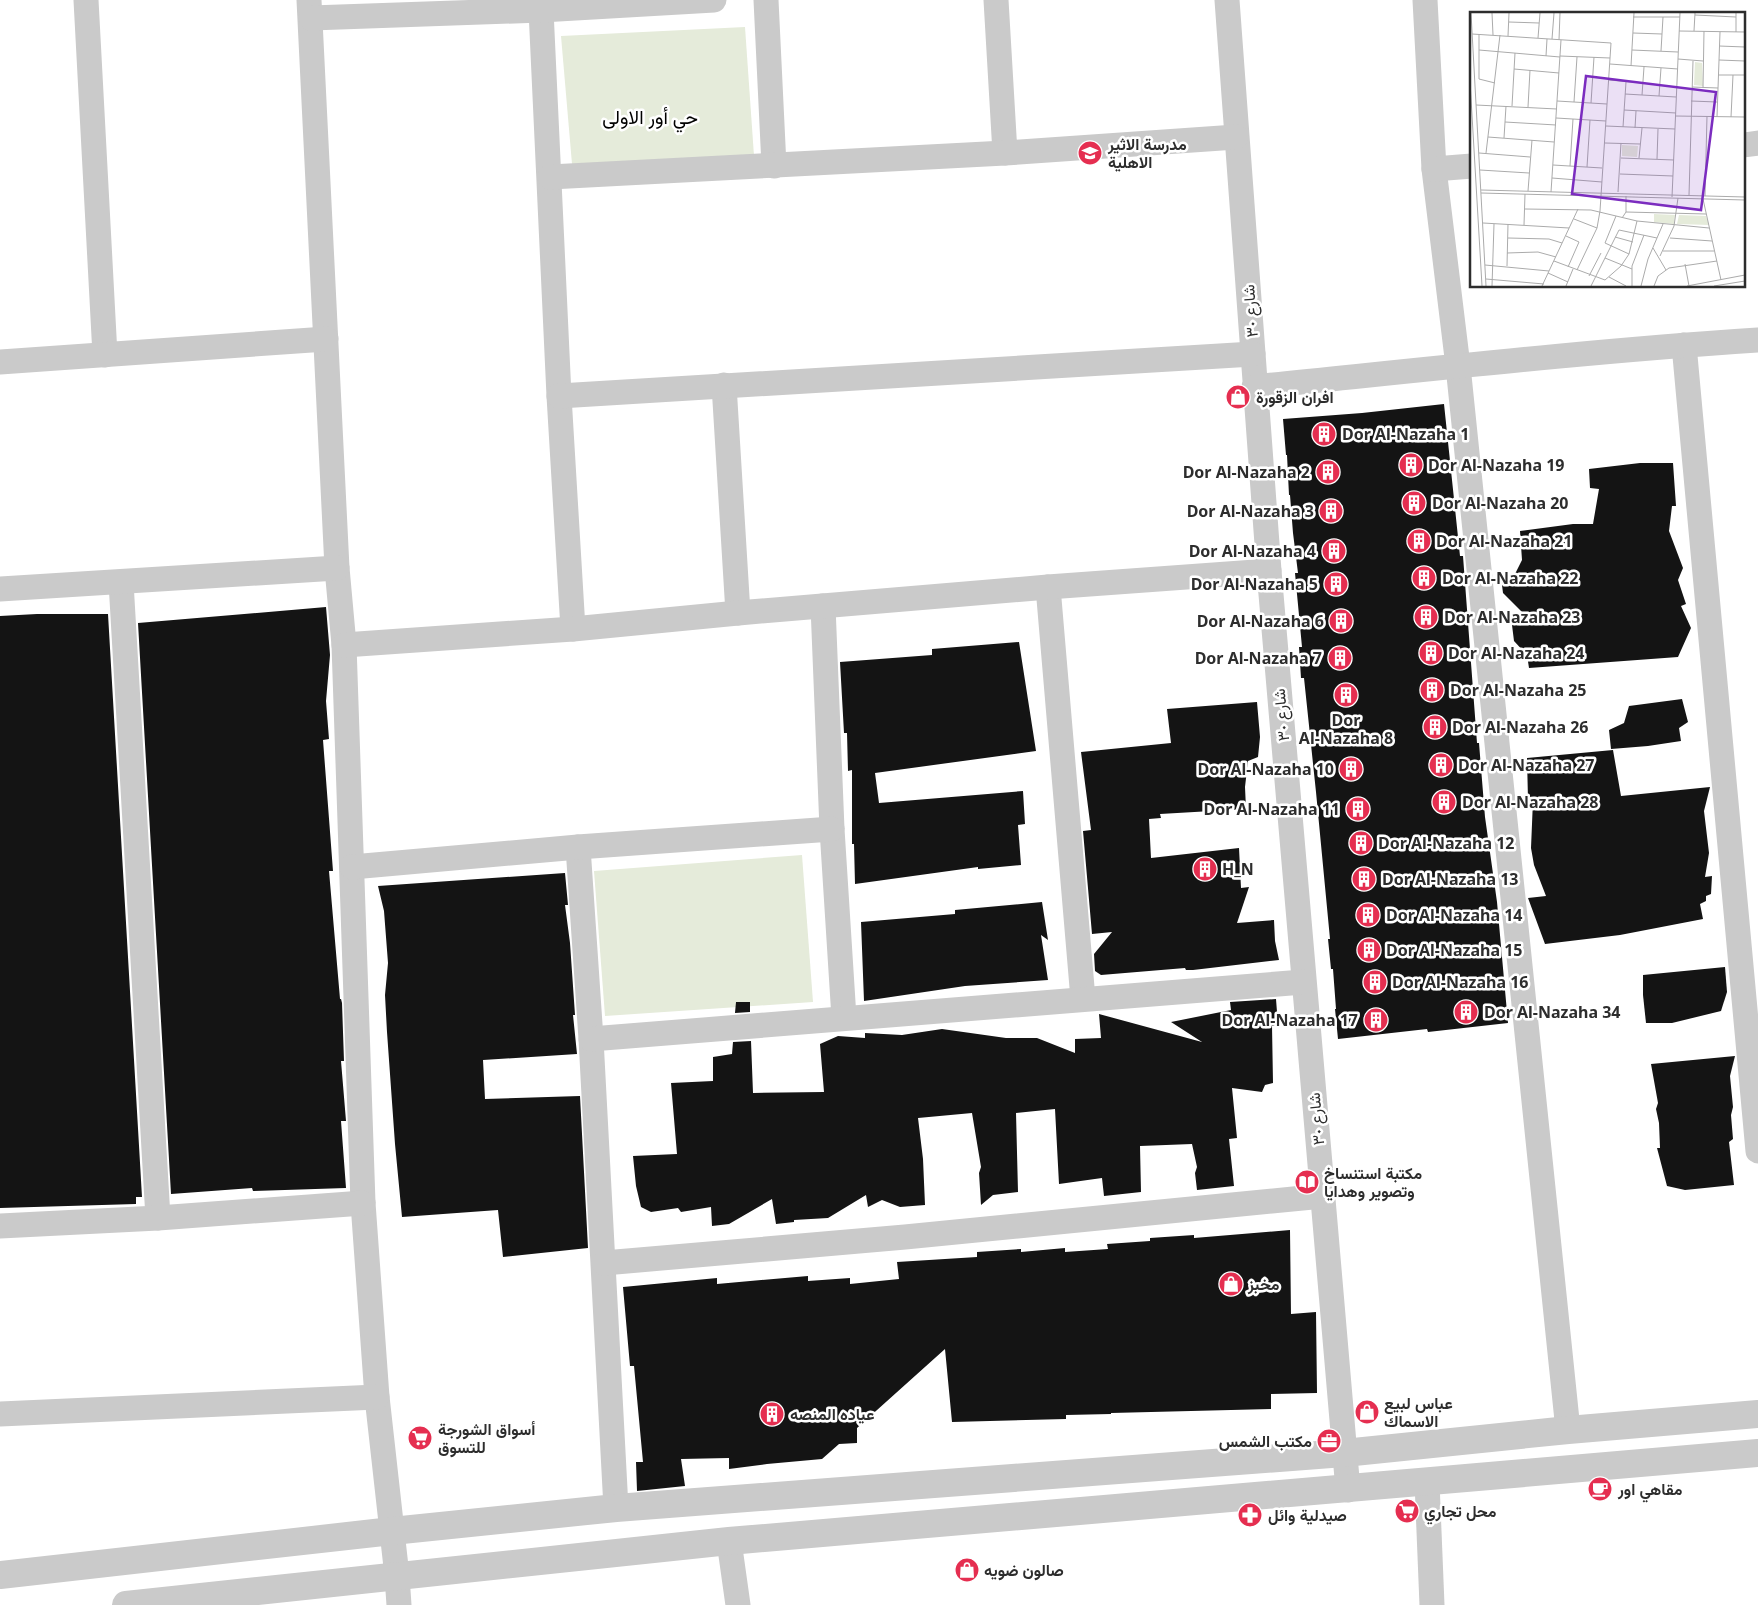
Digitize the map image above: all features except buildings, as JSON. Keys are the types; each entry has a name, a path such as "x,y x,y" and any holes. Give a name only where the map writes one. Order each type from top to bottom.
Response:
{"street":[{"path":"86,0 105,355"},
{"path":"399,1605 377,1397 363,1203 344,645 337,568 310,9 541,10 714,0"},
{"path":"766,0 774,166"},
{"path":"996,0 1005,153"},
{"name":"شارع ٣٠","path":"1227,0 1254,388 1303,982 1348,1490"},
{"path":"1425,0 1434,169 1458,366 1568,1430"},
{"path":"541,10 559,396 573,629"},
{"path":"550,177 1005,153 1236,137"},
{"path":"1434,169 1470,166"},
{"path":"0,362 326,340"},
{"path":"1254,388 1458,366 1758,340"},
{"path":"1684,345 1758,1151"},
{"path":"559,396 1253,354"},
{"path":"724,385 738,613"},
{"path":"0,588 337,568"},
{"path":"344,645 573,629 1048,587 1269,571"},
{"path":"121,582 158,1218"},
{"path":"1048,587 1083,1000"},
{"path":"823,606 832,829 844,1018"},
{"path":"352,867 578,847 832,829"},
{"path":"578,847 604,1263 616,1508"},
{"path":"591,1039 1303,982"},
{"path":"604,1263 905,1238 1323,1196"},
{"path":"0,1226 158,1218 363,1203"},
{"path":"0,1414 377,1397"},
{"path":"0,1576 392,1531 616,1508 1344,1453 1568,1430 1758,1414"},
{"path":"126,1605 729,1542 1758,1454"},
{"path":"1426,1482 1432,1605"},
{"path":"729,1542 738,1605"}],"green space":[{"path":"745,27 754,156 572,164 561,36"},
{"path":"802,855 813,1002 605,1016 594,871"}],"place":[{"name":"مدرسة الاثير الاهلية","path":"1090,153"},
{"name":"افران الزقورة","path":"1238,397"},
{"name":"Dor Al-Nazaha 1","path":"1324,434"},
{"name":"Dor Al-Nazaha 19","path":"1411,465"},
{"name":"Dor Al-Nazaha 2","path":"1328,472"},
{"name":"Dor Al-Nazaha 20","path":"1414,503"},
{"name":"Dor Al-Nazaha 3","path":"1331,511"},
{"name":"Dor Al-Nazaha 21","path":"1419,541"},
{"name":"Dor Al-Nazaha 4","path":"1334,551"},
{"name":"Dor Al-Nazaha 22","path":"1424,578"},
{"name":"Dor Al-Nazaha 5","path":"1336,584"},
{"name":"Dor Al-Nazaha 23","path":"1426,617"},
{"name":"Dor Al-Nazaha 6","path":"1341,621"},
{"name":"Dor Al-Nazaha 24","path":"1431,653"},
{"name":"Dor Al-Nazaha 7","path":"1340,658"},
{"name":"Dor Al-Nazaha 25","path":"1432,690"},
{"name":"Dor Al-Nazaha 8","path":"1346,695"},
{"name":"Dor Al-Nazaha 26","path":"1435,727"},
{"name":"Dor Al-Nazaha 27","path":"1441,765"},
{"name":"Dor Al-Nazaha 10","path":"1351,769"},
{"name":"Dor Al-Nazaha 28","path":"1444,802"},
{"name":"Dor Al-Nazaha 11","path":"1358,809"},
{"name":"Dor Al-Nazaha 12","path":"1361,843"},
{"name":"H_N","path":"1205,869"},
{"name":"Dor Al-Nazaha 13","path":"1364,879"},
{"name":"Dor Al-Nazaha 14","path":"1368,915"},
{"name":"Dor Al-Nazaha 15","path":"1369,950"},
{"name":"Dor Al-Nazaha 16","path":"1375,982"},
{"name":"Dor Al-Nazaha 34","path":"1466,1012"},
{"name":"Dor Al-Nazaha 17","path":"1376,1020"},
{"name":"مكتبة استنساخ وتصوير وهدايا","path":"1307,1182"},
{"name":"مخبز","path":"1231,1284"},
{"name":"عباس لبيع الاسماك","path":"1367,1412"},
{"name":"عياده المنصه","path":"772,1414"},
{"name":"أسواق الشورجة للتسوق","path":"420,1438"},
{"name":"مكتب الشمس","path":"1329,1441"},
{"name":"مقاهي اور","path":"1600,1489"},
{"name":"محل تجاري","path":"1407,1511"},
{"name":"صيدلية وائل","path":"1250,1515"},
{"name":"صالون ضويه","path":"967,1570"}],"district":[{"name":"حي أور الاولى","path":"650,117"}]}
